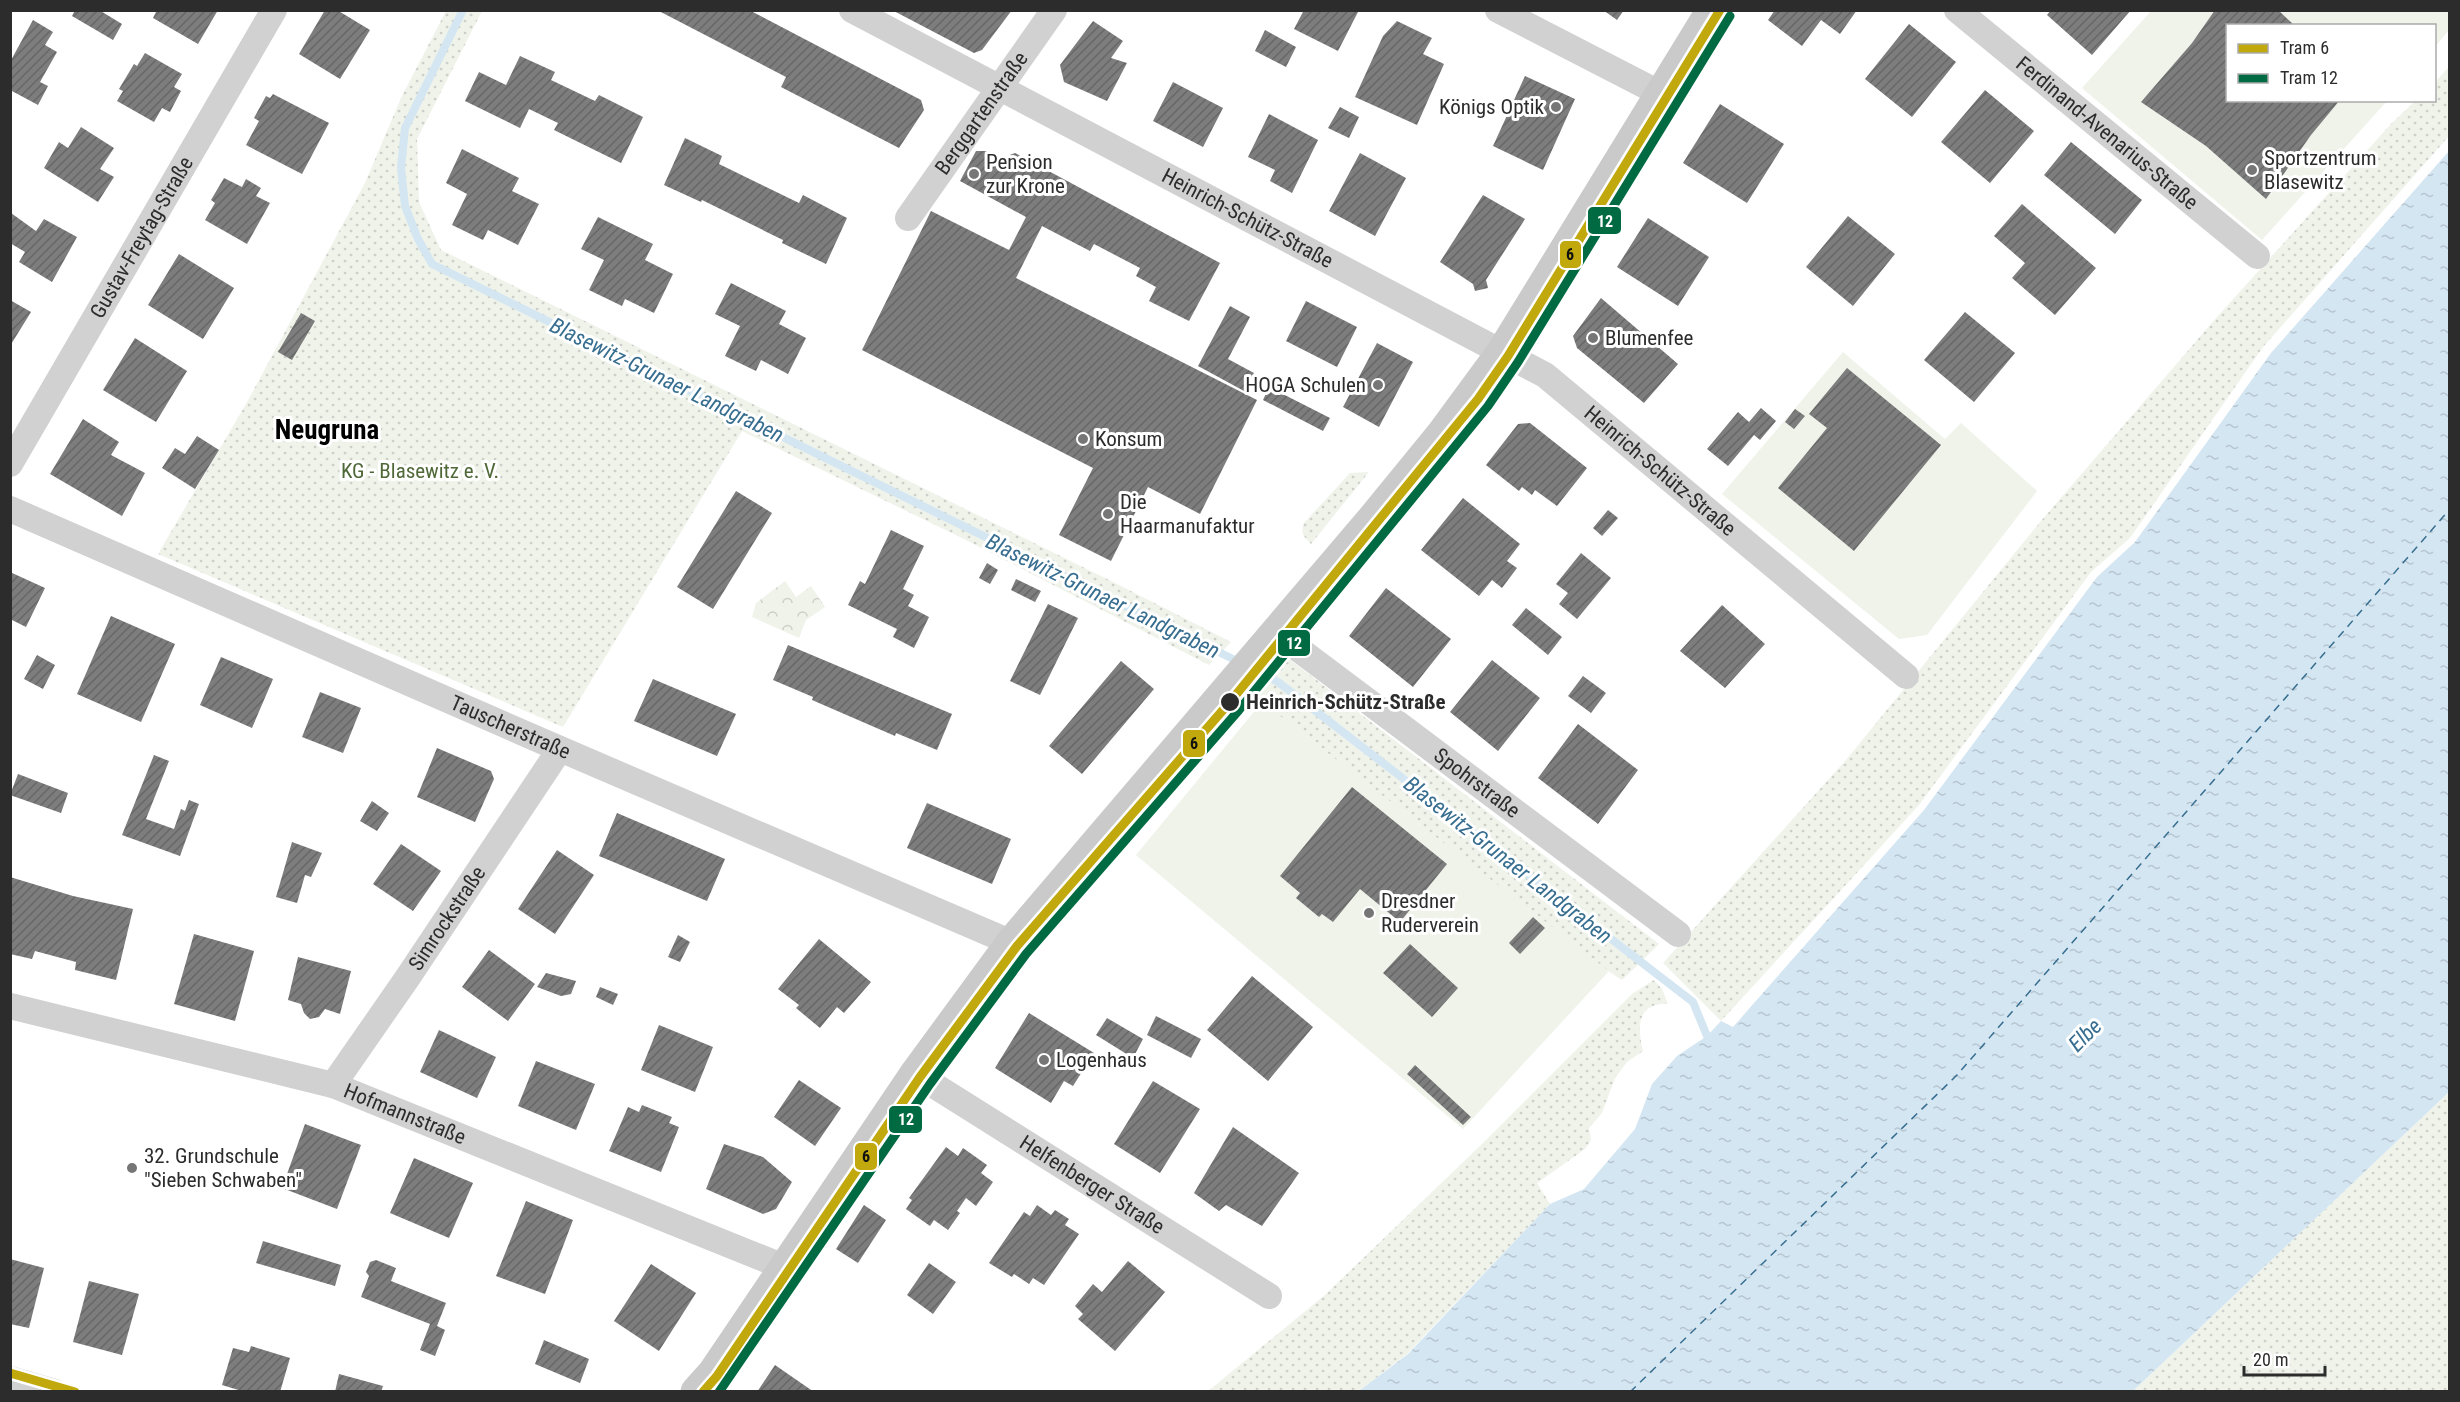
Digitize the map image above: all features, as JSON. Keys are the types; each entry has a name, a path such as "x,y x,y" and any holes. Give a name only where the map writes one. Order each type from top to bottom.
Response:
{"main road":[{"path":"697,1392 714,1373 916,1074 1012,943 1274,638 1436,442 1503,352 1663,95 1713,10"}],"street":[{"name":"Gustav-Freytag-Straße","path":"10,464 274,10"},
{"name":"Heinrich-Schütz-Straße","path":"852,10 1545,375 1906,676"},
{"name":"Berggartenstraße","path":"908,218 1054,10"},
{"path":"1498,10 1663,95"},
{"name":"Ferdinand-Avenarius-Straße","path":"1957,10 2257,256"},
{"name":"Tauscherstraße","path":"10,509 1012,943"},
{"name":"Spohrstraße","path":"1274,638 1678,934"},
{"name":"Simrockstraße","path":"333,1085 560,749"},
{"name":"Hofmannstraße","path":"10,1006 333,1085 784,1267"},
{"name":"Helfenberger Straße","path":"916,1074 1269,1296"},
{"path":"10,1379 55,1392"}],"green space":[{"name":"KG - Blasewitz e. V.","path":"446,11 482,11 417,139 419,202 441,250 1231,642 1209,665 962,538 742,431 563,727 158,554 246,404 365,183 401,98"},
{"name":"Sportzentrum Blasewitz","path":"2151,11 2449,11 2449,30 2436,46 2436,24 2226,24 2226,102 2386,102 2262,240 2082,88"},
{"path":"2449,67 2449,136 2263,347 2130,538 2091,572 1919,805 1721,1021 1663,963 1846,760 2041,521 2217,317 2391,124 2414,102 2436,102 2436,81"},
{"path":"1843,352 1945,439 1961,423 2037,491 1927,635 1899,639 1722,494"},
{"path":"1369,472 1311,544 1303,535 1304,523 1350,473"},
{"path":"785,581 796,597 811,586 825,607 806,620 799,638 752,617 756,603"},
{"path":"1288,658 1659,944 1622,980 1608,971 1254,696"},
{"name":"Dresdner Ruderverein","path":"1262,702 1609,971 1463,1129 1136,855"},
{"path":"1654,980 1662,989 1668,1004 1658,1004 1645,1012 1640,1025 1643,1051 1627,1062 1615,1078 1602,1113 1589,1128 1591,1140 1585,1149 1537,1183 1550,1204 1407,1354 1359,1391 1207,1392 1325,1295 1482,1144 1632,994"},
{"path":"2449,1092 2449,1391 2133,1391"}],"water":[{"name":"Elbe","path":"2449,151 2449,1092 2133,1391 1359,1391 1408,1354 1550,1204 1584,1189 1635,1129 1652,1084 1677,1056 1707,1036 1721,1021 1733,1027 1924,810 2097,577 2135,542 2271,353"}],"building":[{"path":"75,10 99,10 122,24 113,40 72,16"},
{"path":"157,10 218,10 198,44 153,18"},
{"path":"325,10 337,10 370,30 340,79 299,54"},
{"path":"657,10 749,10 921,100 924,110 899,148 781,87 786,77"},
{"path":"892,10 1012,10 982,50 974,53"},
{"path":"1304,10 1359,10 1338,51 1294,29"},
{"path":"1603,10 1624,10 1617,20"},
{"path":"1775,10 1857,10 1840,34 1821,20 1802,46 1768,20"},
{"path":"2051,10 2131,10 2092,55 2047,15"},
{"name":"Sportzentrum Blasewitz","path":"2215,10 2278,10 2293,24 2226,24 2226,102 2338,102 2311,135 2266,199 2206,146 2141,102 2192,43"},
{"path":"33,20 53,32 45,45 57,52 40,82 48,86 38,105 10,90 10,62"},
{"path":"1093,21 1123,41 1111,58 1127,63 1107,101 1064,82 1060,65"},
{"path":"1397,21 1432,38 1423,54 1444,64 1417,125 1355,97 1383,36"},
{"path":"1909,24 1956,62 1912,117 1865,79"},
{"path":"1265,30 1296,47 1286,67 1255,51"},
{"path":"145,53 182,74 174,87 181,91 170,112 162,108 154,122 117,101 123,91 119,89 134,64 137,66"},
{"path":"520,56 555,72 551,80 595,101 599,95 643,117 621,163 554,130 558,123 529,109 520,128 465,101 479,72 506,85"},
{"path":"1525,76 1575,99 1543,170 1493,146"},
{"path":"1173,82 1223,108 1203,147 1153,121"},
{"path":"1985,90 2034,131 1990,183 1941,142"},
{"path":"273,94 329,123 302,174 246,145 259,121 254,118 266,96 270,98"},
{"path":"1720,104 1784,144 1747,203 1683,163"},
{"path":"1340,107 1359,117 1349,138 1328,128"},
{"path":"1269,114 1318,140 1292,193 1270,181 1275,170 1248,157"},
{"path":"81,127 114,148 100,169 114,177 98,202 44,168 59,142 68,148"},
{"path":"685,138 722,156 719,164 799,203 803,195 847,218 826,264 702,200 701,202 664,185"},
{"path":"2071,142 2142,200 2115,234 2044,175"},
{"path":"462,149 519,178 512,191 539,204 518,245 488,230 483,240 452,225 467,194 446,183"},
{"path":"976,151 991,151 1002,158 1015,153 1220,263 1189,321 1149,301 1156,287 1136,276 1140,268 1094,244 1090,251 1042,226 1016,278 1257,400 1200,514 1148,487 1111,561 1059,535 1093,468 862,350 931,211 1009,250 1026,217 960,181"},
{"path":"1360,153 1406,178 1375,236 1329,211"},
{"path":"224,178 242,187 246,179 261,188 256,196 270,203 247,244 205,220 215,203 211,200"},
{"path":"1483,195 1525,219 1486,280 1488,288 1475,291 1473,284 1440,262"},
{"path":"2022,204 2096,268 2055,315 2012,278 2025,263 1994,236"},
{"path":"11,213 36,231 44,219 77,237 52,282 19,262 25,252 10,243"},
{"path":"1848,216 1895,254 1853,306 1806,267"},
{"path":"598,217 653,244 645,260 673,274 654,313 625,299 622,306 589,290 604,260 581,249"},
{"path":"1648,218 1709,257 1678,306 1617,267"},
{"path":"179,254 234,288 203,339 148,305"},
{"path":"731,283 786,311 779,324 806,338 788,374 761,360 756,371 725,356 740,326 715,314"},
{"path":"1601,298 1678,364 1644,403 1577,348 1573,336"},
{"path":"10,300 31,312 10,346"},
{"path":"1306,301 1357,327 1337,367 1286,341"},
{"path":"1230,306 1250,317 1228,359 1254,373 1244,391 1198,366"},
{"path":"1965,312 2015,353 1974,402 1924,360"},
{"path":"301,313 315,321 292,360 278,352"},
{"path":"135,338 187,371 156,422 103,390"},
{"name":"HOGA Schulen","path":"1377,343 1413,362 1379,427 1343,407"},
{"path":"1847,368 1941,445 1854,551 1778,488 1827,428 1809,414"},
{"path":"1269,387 1330,418 1323,431 1263,400"},
{"path":"1761,408 1776,421 1760,440 1754,435 1728,466 1707,449 1738,412 1749,422"},
{"path":"1795,409 1805,416 1794,429 1785,422"},
{"path":"83,419 119,442 111,455 145,473 122,516 50,474"},
{"path":"1530,423 1587,468 1557,506 1535,490 1532,495 1522,487 1519,491 1486,465 1518,424"},
{"path":"197,436 219,450 195,489 162,468 175,448 185,454"},
{"path":"736,491 772,513 713,609 677,587"},
{"path":"1463,498 1520,544 1507,561 1517,568 1502,588 1492,580 1479,596 1421,550"},
{"path":"1608,510 1618,518 1602,536 1593,528"},
{"path":"891,530 924,546 903,589 914,595 908,606 929,617 914,648 893,637 897,629 848,605 860,581 865,584"},
{"path":"1581,553 1611,578 1577,619 1559,604 1568,593 1556,584"},
{"path":"987,563 998,570 990,584 979,578"},
{"path":"10,572 45,588 26,627 10,619"},
{"path":"1016,579 1041,591 1035,602 1011,590"},
{"path":"1386,588 1451,639 1413,687 1349,636"},
{"path":"1048,604 1078,618 1040,695 1010,681"},
{"path":"1722,605 1765,644 1725,688 1680,651"},
{"path":"1526,608 1562,637 1548,655 1512,625"},
{"path":"111,616 175,644 141,722 77,694"},
{"path":"788,645 952,714 937,750 896,733 895,736 812,700 813,697 773,680"},
{"path":"37,655 55,665 43,689 24,679"},
{"path":"221,657 273,679 252,728 200,705"},
{"path":"1492,660 1540,698 1498,751 1450,712"},
{"path":"1121,661 1154,689 1082,774 1049,746"},
{"path":"1583,676 1606,693 1591,713 1568,696"},
{"path":"653,679 736,714 717,756 634,721"},
{"path":"320,692 361,708 343,753 302,737"},
{"path":"1578,724 1638,770 1598,824 1538,778"},
{"path":"437,748 491,771 494,779 475,822 417,797"},
{"path":"154,755 169,761 146,819 174,829 181,809 185,811 189,800 199,804 180,856 122,835"},
{"path":"18,774 68,793 61,813 10,795"},
{"path":"1352,787 1447,864 1400,922 1360,889 1333,922 1322,914 1319,917 1296,898 1300,893 1280,876"},
{"path":"372,801 389,813 377,831 360,821"},
{"path":"927,803 1011,839 992,884 907,848"},
{"path":"617,813 725,859 707,901 599,856"},
{"path":"292,842 322,853 311,877 305,875 297,903 276,897"},
{"path":"401,844 441,871 413,911 373,884"},
{"path":"557,850 594,875 555,934 518,909"},
{"path":"10,877 73,896 133,909 116,980 75,970 76,962 35,951 32,959 10,954"},
{"path":"1533,917 1545,928 1520,954 1509,943"},
{"path":"194,934 254,951 235,1021 174,1004"},
{"path":"678,935 690,942 680,962 668,957"},
{"path":"819,939 871,982 844,1013 837,1007 820,1028 796,1008 799,1005 778,989"},
{"path":"1410,944 1458,988 1432,1017 1383,973"},
{"path":"489,950 535,984 508,1021 462,987"},
{"path":"298,957 351,971 340,1014 325,1009 319,1017 310,1019 304,1013 301,1004 288,1000"},
{"path":"546,973 576,981 571,994 561,996 537,987"},
{"path":"1252,976 1313,1027 1268,1081 1207,1030"},
{"path":"600,987 618,994 613,1005 596,997"},
{"name":"Logenhaus","path":"1029,1013 1094,1053 1073,1086 1064,1081 1051,1103 995,1068"},
{"path":"1156,1016 1201,1039 1191,1058 1147,1035"},
{"path":"1107,1018 1143,1039 1133,1058 1096,1035"},
{"path":"659,1025 713,1047 695,1092 641,1070"},
{"path":"439,1030 496,1057 477,1098 420,1072"},
{"path":"536,1061 595,1084 576,1130 518,1106"},
{"path":"1415,1065 1471,1117 1463,1125 1407,1074"},
{"path":"799,1080 841,1108 815,1146 774,1117"},
{"path":"1153,1081 1200,1109 1160,1173 1114,1144"},
{"path":"642,1105 672,1117 669,1123 679,1127 661,1172 609,1151 628,1107 639,1112"},
{"path":"305,1124 361,1145 337,1209 282,1188"},
{"path":"1233,1127 1299,1173 1262,1226 1226,1205 1219,1211 1194,1193"},
{"path":"724,1144 763,1157 792,1182 776,1209 763,1214 706,1189"},
{"path":"946,1147 958,1156 963,1148 987,1165 981,1173 993,1182 976,1206 966,1198 957,1211 960,1213 948,1230 934,1220 930,1226 906,1209 912,1200 909,1198"},
{"path":"414,1158 473,1183 449,1238 390,1213"},
{"path":"526,1201 573,1220 545,1294 496,1276"},
{"path":"864,1205 886,1220 858,1263 836,1249"},
{"path":"1037,1205 1051,1215 1055,1210 1069,1219 1065,1225 1079,1234 1044,1285 1033,1278 1029,1284 1014,1274 1012,1277 989,1263 1024,1212 1030,1216"},
{"path":"263,1241 341,1265 335,1286 256,1263"},
{"path":"10,1259 44,1268 29,1328 10,1324"},
{"path":"376,1260 396,1268 391,1281 446,1303 437,1326 445,1330 435,1356 420,1350 430,1324 361,1297 369,1276 366,1272 370,1262"},
{"path":"1128,1261 1165,1292 1115,1351 1078,1319 1083,1314 1075,1306 1093,1284 1102,1292"},
{"path":"929,1263 956,1282 933,1314 907,1295"},
{"path":"651,1264 696,1293 659,1351 614,1321"},
{"path":"89,1281 139,1294 122,1355 73,1342"},
{"path":"544,1340 589,1359 580,1383 535,1364"},
{"path":"251,1346 290,1358 280,1392 245,1392 222,1385 233,1348 249,1352"},
{"path":"775,1365 814,1392 757,1392"},
{"path":"339,1374 383,1386 381,1392 335,1392"}],"waterway":[{"name":"Blasewitz‐Grunaer Landgraben","path":"463,10 405,128 401,168 405,206 418,239 432,264 1241,663"},
{"name":"Blasewitz‐Grunaer Landgraben","path":"1255,670 1278,682 1693,1002 1707,1036 1714,1043"}],"ferry route":[{"path":"1630,1392 1957,1075 2450,509"}],"tram line":[{"name":"6","path":"703,1392 717,1376 920,1077 1017,946 1230,702 1478,399 1508,356 1720,10"},
{"name":"12","path":"719,1392 930,1084 1026,954 1239,710 1488,406 1518,362 1730,16"},
{"name":"6","path":"10,1373 75,1392"}],"place":[{"name":"Königs Optik","path":"1556,107"},
{"name":"Sportzentrum Blasewitz","path":"2252,170"},
{"name":"Pension zur Krone","path":"974,174"},
{"name":"Blumenfee","path":"1593,338"},
{"name":"HOGA Schulen","path":"1378,385"},
{"name":"Konsum","path":"1083,439"},
{"name":"Die Haarmanufaktur","path":"1108,514"},
{"name":"Heinrich-Schütz-Straße","path":"1230,702"},
{"name":"Dresdner Ruderverein","path":"1369,913"},
{"name":"Logenhaus","path":"1044,1060"},
{"name":"32. Grundschule \"Sieben Schwaben\"","path":"132,1168"}],"district":[{"name":"Neugruna","path":"327,430"}]}
